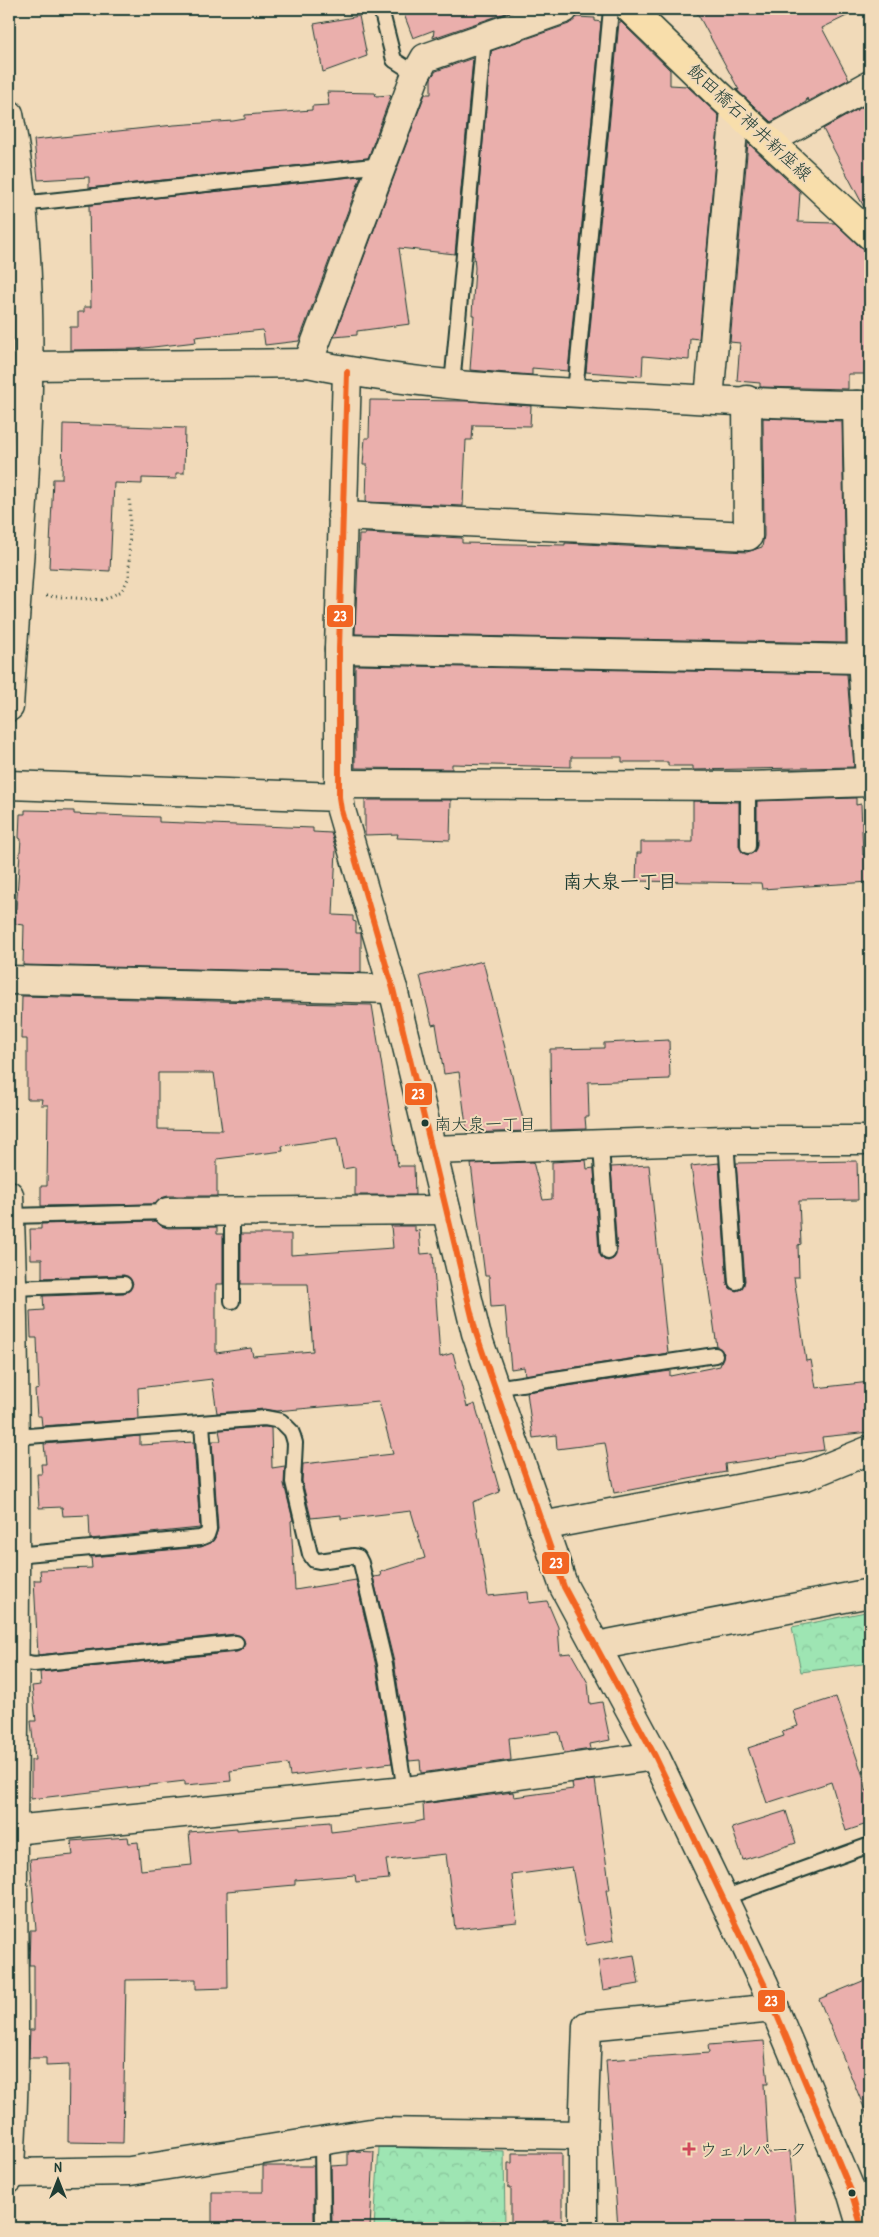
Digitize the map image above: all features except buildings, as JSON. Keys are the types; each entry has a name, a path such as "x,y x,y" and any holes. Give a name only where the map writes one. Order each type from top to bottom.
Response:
{"main road":[{"name":"飯田橋石神井新座線","path":"630,9 870,235"}],"street":[{"path":"308,363 416,74 425,58 564,9"},
{"path":"769,141 870,84"},
{"path":"709,399 735,109"},
{"path":"9,114 21,204 16,245 29,366 15,505 16,593 9,707"},
{"path":"9,785 339,791 748,786 870,780 862,659 864,405 575,393 452,385 347,372 308,363 29,366"},
{"path":"347,372 339,648 339,791 341,810 393,989 476,1333 564,1587 655,1756 775,2008 851,2191 862,2228"},
{"path":"342,516 748,536 747,400"},
{"path":"339,648 862,659"},
{"path":"9,980 393,989"},
{"path":"431,1150 726,1140 870,1140"},
{"path":"9,1206 12,1288 11,1394 15,1437 12,1528 15,1555 12,1661 12,2048 9,2179"},
{"path":"168,1212 446,1210"},
{"path":"542,1526 806,1476 870,1450"},
{"path":"597,1646 870,1593"},
{"path":"13,1830 404,1791 655,1756"},
{"path":"583,2228 583,2135 587,2026 775,2008"},
{"path":"9,2173 130,2171 377,2132 583,2135"}],"lane":[{"path":"381,9 394,60 416,74"},
{"path":"575,393 611,9"},
{"path":"452,385 484,37"},
{"path":"21,204 382,165"},
{"path":"748,786 748,846"},
{"path":"726,1140 736,1282"},
{"path":"601,1145 608,1252"},
{"path":"9,1206 168,1212"},
{"path":"232,1211 232,1300"},
{"path":"12,1288 124,1284"},
{"path":"494,1388 715,1355"},
{"path":"15,1437 265,1418 281,1421 291,1431 294,1443 294,1490 310,1554 314,1560 319,1561 354,1556 358,1557 361,1563 385,1664 404,1791"},
{"path":"15,1555 200,1538 207,1535 209,1529 202,1423"},
{"path":"12,1661 34,1664 236,1643"},
{"path":"723,1898 870,1845"},
{"path":"322,2141 323,2228"}],"path":[{"path":"16,593 103,600 122,591 129,577 130,498"}],"green space":[{"path":"870,1611 870,1663 801,1672 792,1627"},
{"path":"379,2147 504,2151 505,2228 374,2228"}],"transit line":[{"name":"23","path":"347,372 339,649 339,797 341,810 393,989 476,1333 564,1587 655,1756 764,1984 851,2191 862,2228"}],"place":[{"name":"南大泉一丁目","path":"425,1123"},
{"name":"ウェルパーク","path":"689,2149"}],"district":[{"name":"南大泉一丁目","path":"620,881"}]}
